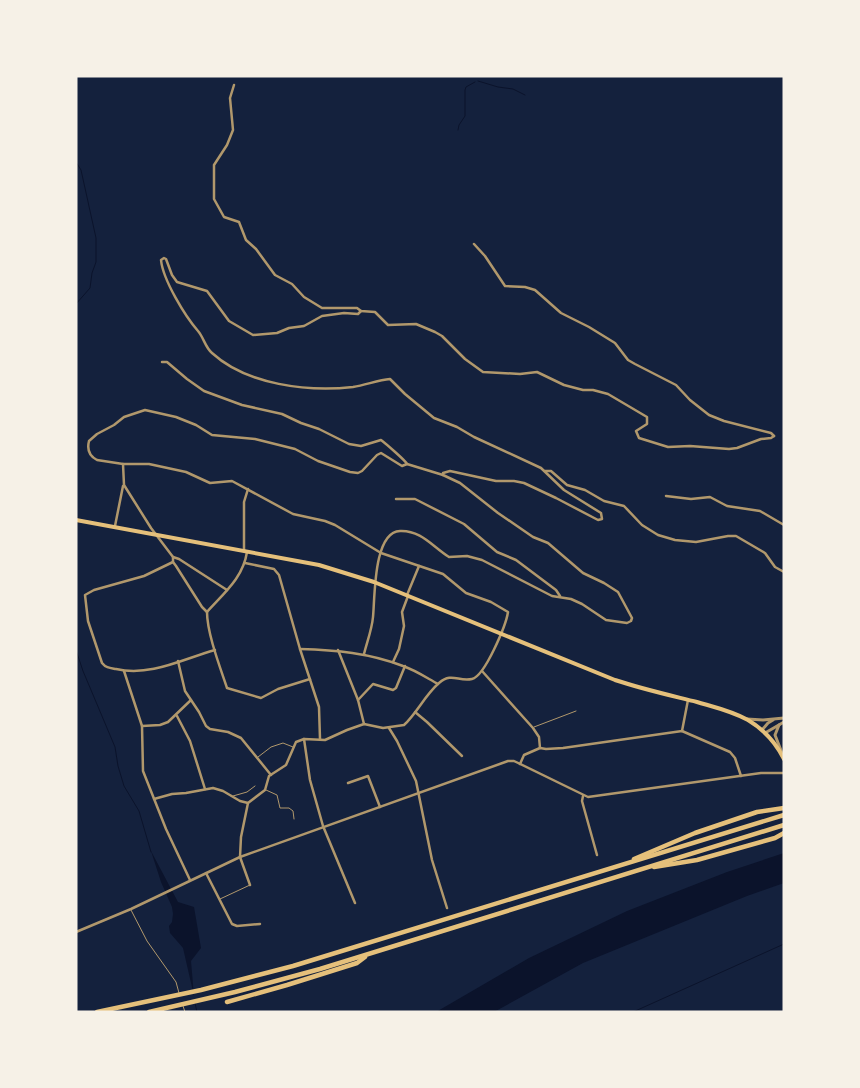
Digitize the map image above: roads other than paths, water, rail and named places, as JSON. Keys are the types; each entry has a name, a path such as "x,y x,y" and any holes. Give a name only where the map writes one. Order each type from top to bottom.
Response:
{"highway":[{"path":"612,869 695,832 731,822 757,812 784,808"},
{"path":"97,1012 179,996 327,956 784,815"},
{"path":"149,1012 290,978 635,870 784,826"},
{"path":"635,870 697,860 784,833"},
{"path":"226,1002 357,963 368,954"}],"main road":[{"path":"76,520 155,533 329,567 374,582 626,684 727,710 747,719 763,731 784,759"}],"street":[{"path":"234,84 230,98 233,130 227,145 214,165 213,194 224,217 239,222 246,240 256,248 275,275 292,284 304,298 322,308 357,308 361,311 377,313 388,325 416,324 442,336 452,348 483,372 520,374 538,372 564,385 608,394 645,415 648,418 648,422 638,430 637,435 640,439 659,445 668,447 690,446 733,449 774,436 771,433 724,422 709,415 690,400 676,385 628,360 615,343 561,313 535,290 525,287 505,286 485,256 474,244"},
{"path":"361,311 358,314 344,313 322,316 304,326 289,328 277,333 253,335 229,321 207,291 177,282 166,259 161,260 169,285 208,349 214,355 247,375 292,386 320,389 351,387 390,380 422,410 439,421 457,427 544,471 564,490 601,514 602,519 596,519 521,482 496,481 450,472 443,473 443,475"},
{"path":"162,362 167,362 204,391 242,405 282,414 352,445 361,446 381,440 395,454 405,460 407,464"},
{"path":"250,885 240,857 241,837 248,803 266,790 268,779 271,775 286,765 296,742 304,739 325,740 364,724 389,728 404,725 438,684 451,677 470,680 477,677 482,671 508,613 493,603 466,593 444,574 380,553 335,525 292,514 232,481 210,483 186,472 149,464 123,464 95,459 90,454 88,446 93,436 127,415 147,410 196,425 212,435 255,439 295,449 350,472 362,471 380,453 384,454 402,466 407,464 443,475 460,483 498,513 533,536 548,543 582,572 618,592 632,620 627,623 608,621 582,604 560,596 552,596 482,560 467,556 450,557 426,538 405,531 397,531 390,535 380,553 374,582 373,616 364,654"},
{"path":"115,526 124,485 123,464"},
{"path":"544,471 551,471 567,485 584,490 604,501 624,506 642,525 658,535 676,540 696,542 736,536 765,553 772,564 784,572"},
{"path":"124,485 155,533 174,557 228,590"},
{"path":"207,612 237,580 246,563 244,502 248,489"},
{"path":"666,496 691,499 710,497 727,506 758,510 784,524"},
{"path":"396,499 416,499 464,524 497,552 519,561 556,590 560,596"},
{"path":"174,557 173,562 196,599 207,612 215,650 227,688 230,691 261,698 278,689 310,679"},
{"path":"173,562 144,576 88,592 85,595 88,621 103,665 124,671 145,671 215,650"},
{"path":"246,563 274,569 278,573 300,649 320,707 320,740"},
{"path":"394,662 404,626 402,612 419,566"},
{"path":"300,649 338,650 364,654 405,666 438,684"},
{"path":"338,650 358,700 364,724"},
{"path":"178,661 183,686 207,727 239,736 271,775"},
{"path":"358,700 373,684 393,690 396,688 405,666"},
{"path":"124,671 142,726 142,767 190,880"},
{"path":"482,671 533,728 539,737 540,748"},
{"path":"142,726 164,725 176,716 191,700"},
{"path":"682,731 688,700"},
{"path":"415,712 462,756"},
{"path":"176,716 190,741 205,789"},
{"path":"763,731 768,724 779,718"},
{"path":"747,719 784,718"},
{"path":"763,731 784,722"},
{"path":"779,725 775,735 784,759"},
{"path":"389,728 405,757 420,793 432,860 447,908"},
{"path":"520,764 524,755 540,748 554,749 682,731 730,752 735,758 741,776"},
{"path":"304,739 310,780 323,826 355,903"},
{"path":"76,932 131,909 240,857 508,760 512,760 588,797 766,772 784,773"},
{"path":"348,783 368,776 380,807"},
{"path":"154,799 205,789 219,790 240,802 248,803"},
{"path":"583,796 582,801 598,855"},
{"path":"206,873 232,924 237,926 260,924"}],"lane":[{"path":"533,728 576,711"},
{"path":"257,757 272,747 283,743 293,747"},
{"path":"232,796 247,792 255,786"},
{"path":"266,790 277,794 280,808 289,808 293,811 294,819"},
{"path":"219,899 250,885"},
{"path":"131,909 147,941 176,982 179,996"},
{"path":"181,1005 185,1012"}],"water":[{"path":"151,851 178,902 194,907 201,948 191,961 194,996 183,948 170,933 169,926 172,922 173,914 172,907 161,882"},
{"path":"784,853 784,883 747,896 583,963 494,1012 436,1012 529,958 627,911 727,872"}],"waterway":[{"path":"478,81 513,89 525,95"},
{"path":"458,130 465,116 466,87 475,82"},
{"path":"76,162 81,170 96,238 96,262 90,288 76,304"},
{"path":"76,650 115,747 124,786 139,811 151,852"},
{"path":"633,1012 784,944"},
{"path":"195,1003 197,1012"}]}
